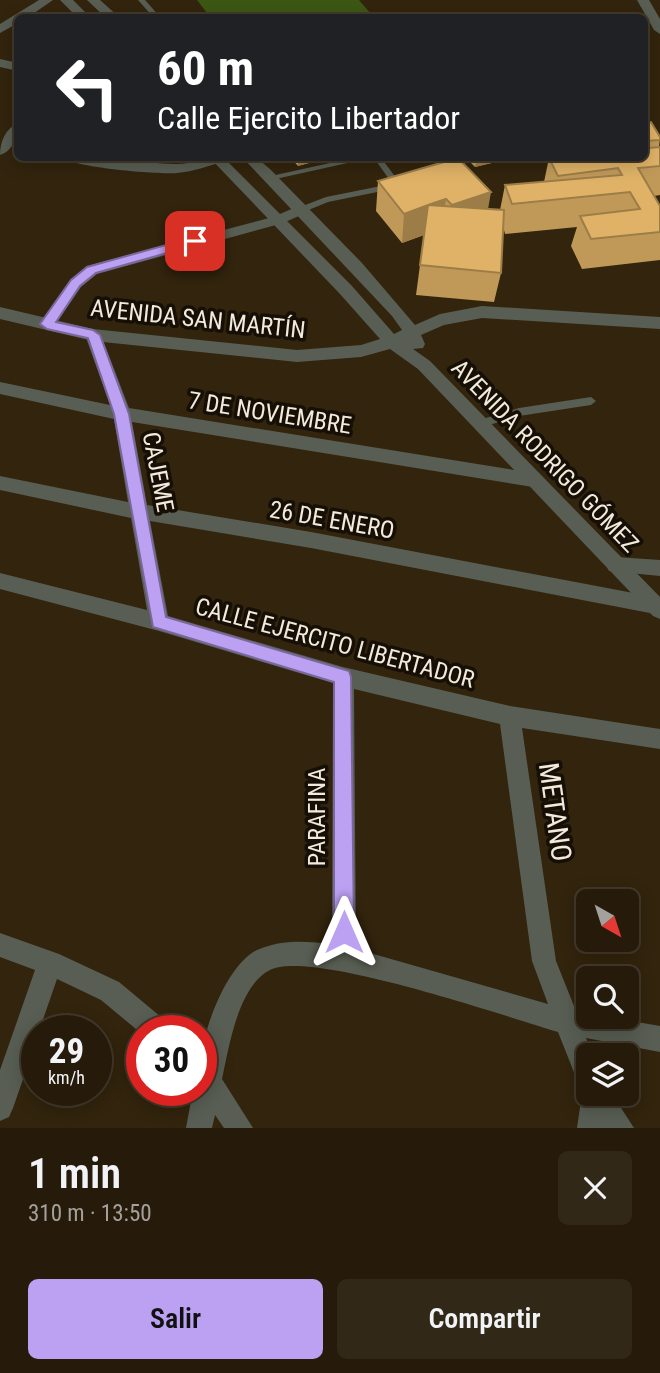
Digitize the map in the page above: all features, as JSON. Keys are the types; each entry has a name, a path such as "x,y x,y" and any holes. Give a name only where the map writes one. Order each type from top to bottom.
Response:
{"street":[{"path":"24,14 47,0"},
{"path":"66,0 81,14"},
{"path":"93,0 109,14"},
{"path":"644,1 660,4"},
{"path":"644,1 660,30"},
{"path":"92,161 178,169 208,161"},
{"name":"AVENIDA RODRIGO GÓMEZ","path":"222,161 392,342 424,365 658,608"},
{"name":"AVENIDA RODRIGO GÓMEZ","path":"253,161 303,209 413,332 424,365"},
{"path":"47,324 76,283 92,270 278,220 303,209"},
{"name":"AVENIDA SAN MARTÍN","path":"0,313 93,335 192,348 297,356 334,355 392,342 458,314 482,312 660,323"},
{"name":"CAJEME","path":"93,335 122,414 159,622"},
{"name":"7 DE NOVIEMBRE","path":"0,388 122,414 533,480"},
{"name":"26 DE ENERO","path":"0,483 141,512 311,540 658,608"},
{"path":"616,565 660,568"},
{"name":"CALLE EJERCITO LIBERTADOR","path":"0,581 159,622 343,677 510,716 660,739"},
{"name":"PARAFINA","path":"343,677 344,958"},
{"name":"METANO","path":"510,716 544,961 576,1045"},
{"path":"0,945 50,963 110,991 139,1015"},
{"path":"217,1039 228,1004 246,971 262,960 282,954 307,953 344,958 567,1022 660,1039"},
{"path":"0,1108 50,963"},
{"path":"217,1094 240,1128"},
{"path":"199,1128 202,1106"},
{"path":"590,1128 593,1106"},
{"path":"604,1106 621,1128"}],"lane":[{"path":"141,0 154,14"},
{"path":"271,178 348,161"},
{"path":"303,209 326,200 388,187 393,179 379,161"},
{"path":"479,424 519,412 590,401"}],"green space":[{"path":"197,0 359,0 371,14 208,14"}],"building":[{"path":"648,122 651,122 660,140 648,141"},
{"path":"648,146 649,148 660,147 660,166 638,168 660,206 660,232 591,239 580,216 640,209 630,192 512,204 505,185 622,175 618,168 558,176 550,161 648,161"},
{"path":"448,161 461,161 491,192 452,205 446,199 404,214 378,181"},
{"path":"428,205 504,210 501,273 420,265"}],"route":[{"path":"195,241 92,270 76,283 47,324 93,335 122,414 159,622 343,677 344,932"}]}
